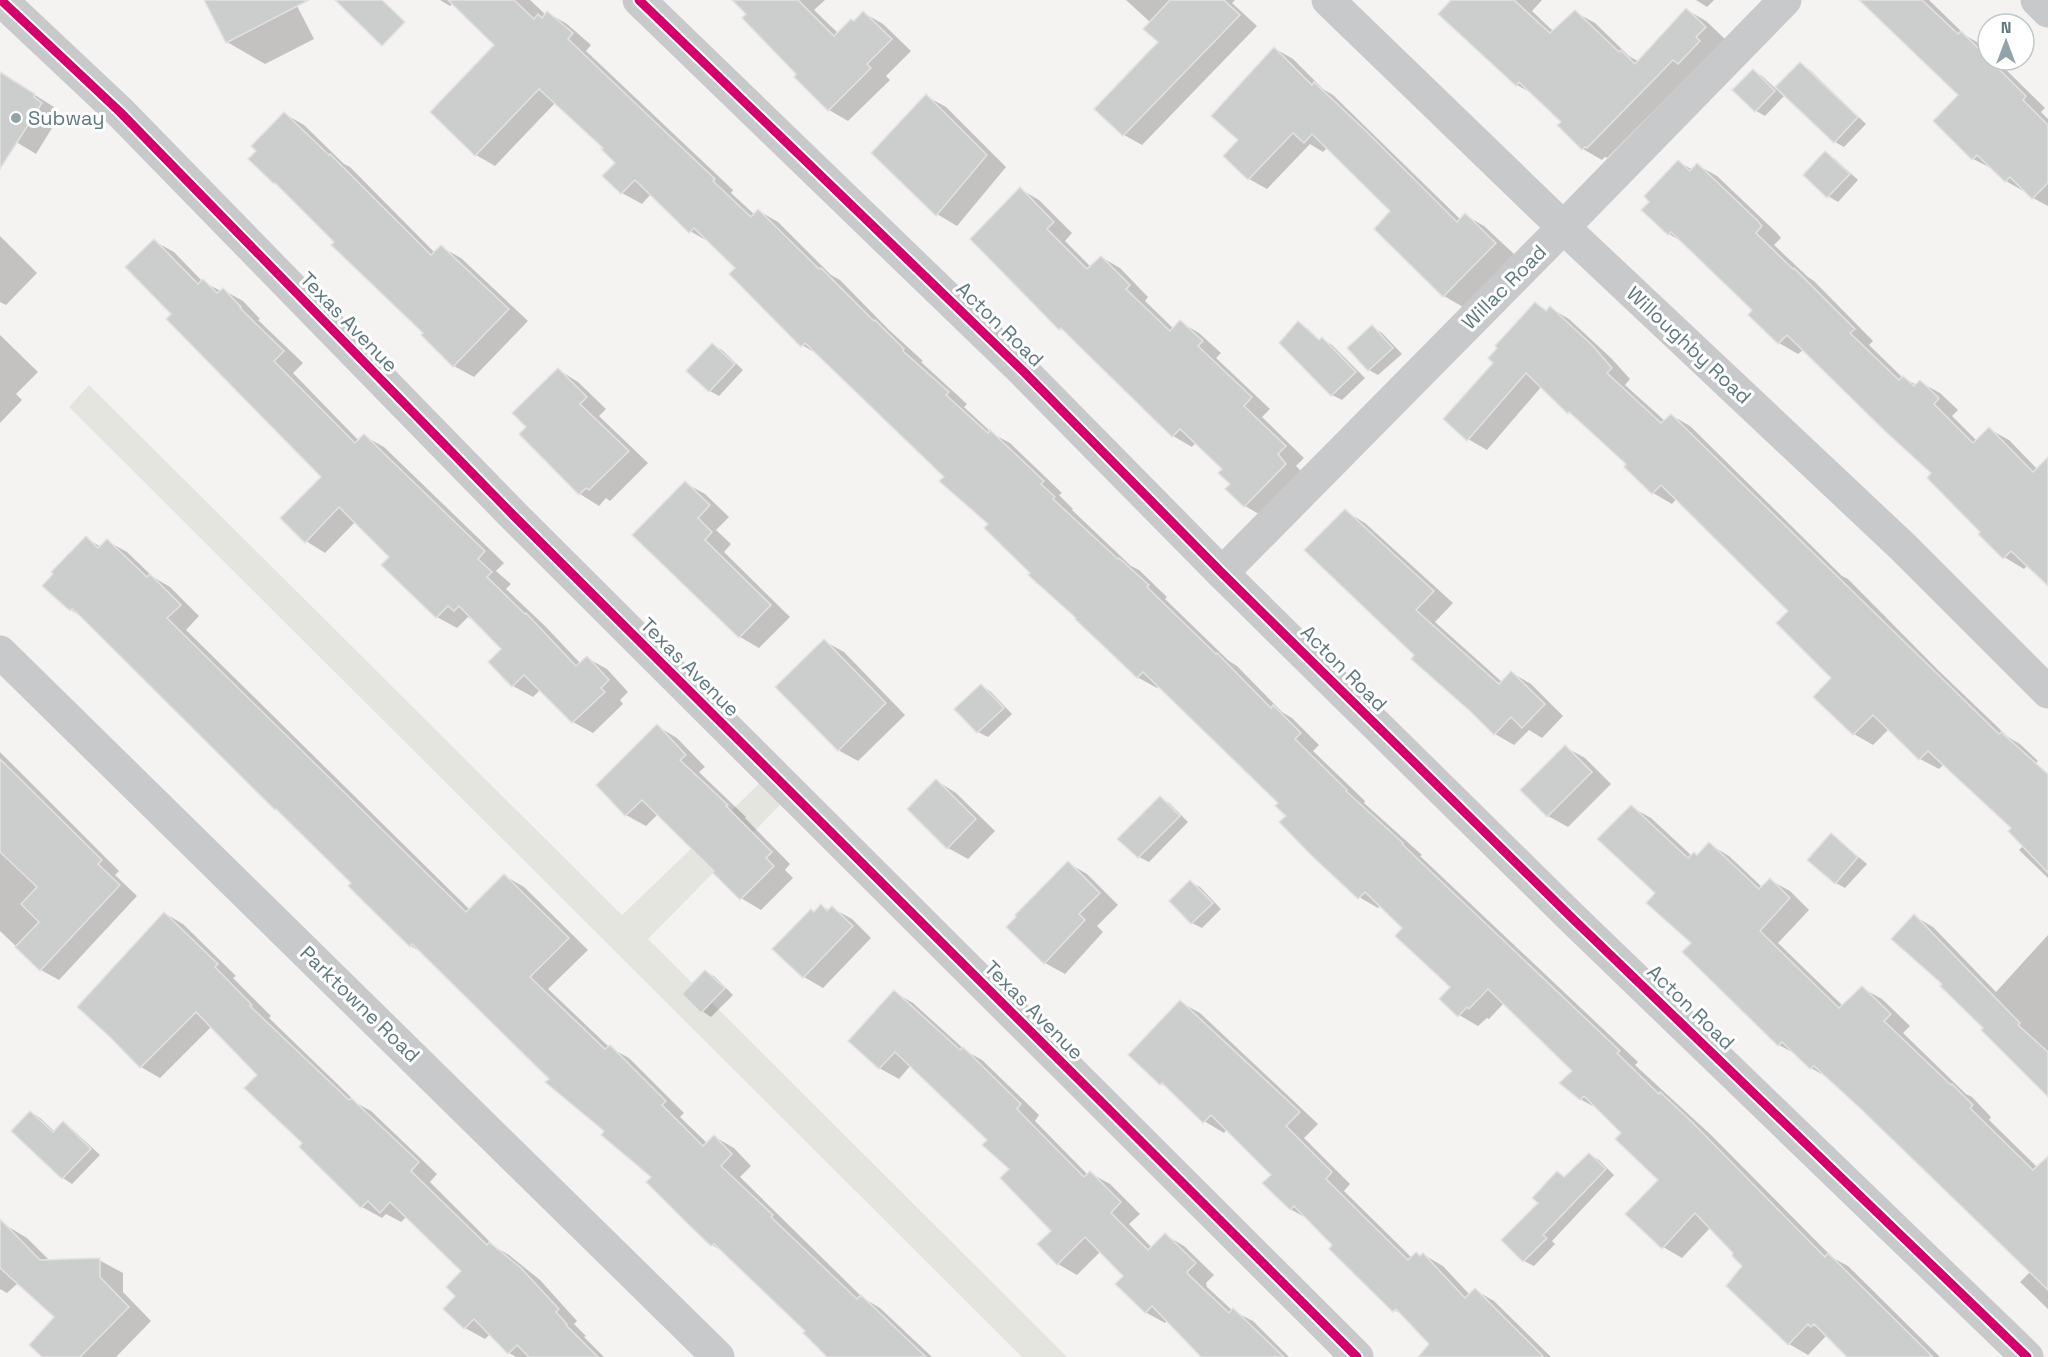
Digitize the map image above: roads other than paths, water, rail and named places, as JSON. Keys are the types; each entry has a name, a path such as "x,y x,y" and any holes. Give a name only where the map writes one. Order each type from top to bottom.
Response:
{"street":[{"name":"Texas Avenue","path":"1,0 120,112 515,518 1357,1357"},
{"name":"Acton Road","path":"639,0 1024,372 1222,573 1563,909 2027,1357"},
{"name":"Willoughby Road","path":"1328,0 1563,227 1903,547 2048,692"},
{"name":"Willac Road","path":"1222,573 1785,0"},
{"path":"2037,0 2048,11"},
{"name":"Parktowne Road","path":"0,652 718,1357"}],"place":[{"name":"Subway","path":"16,118"}]}
